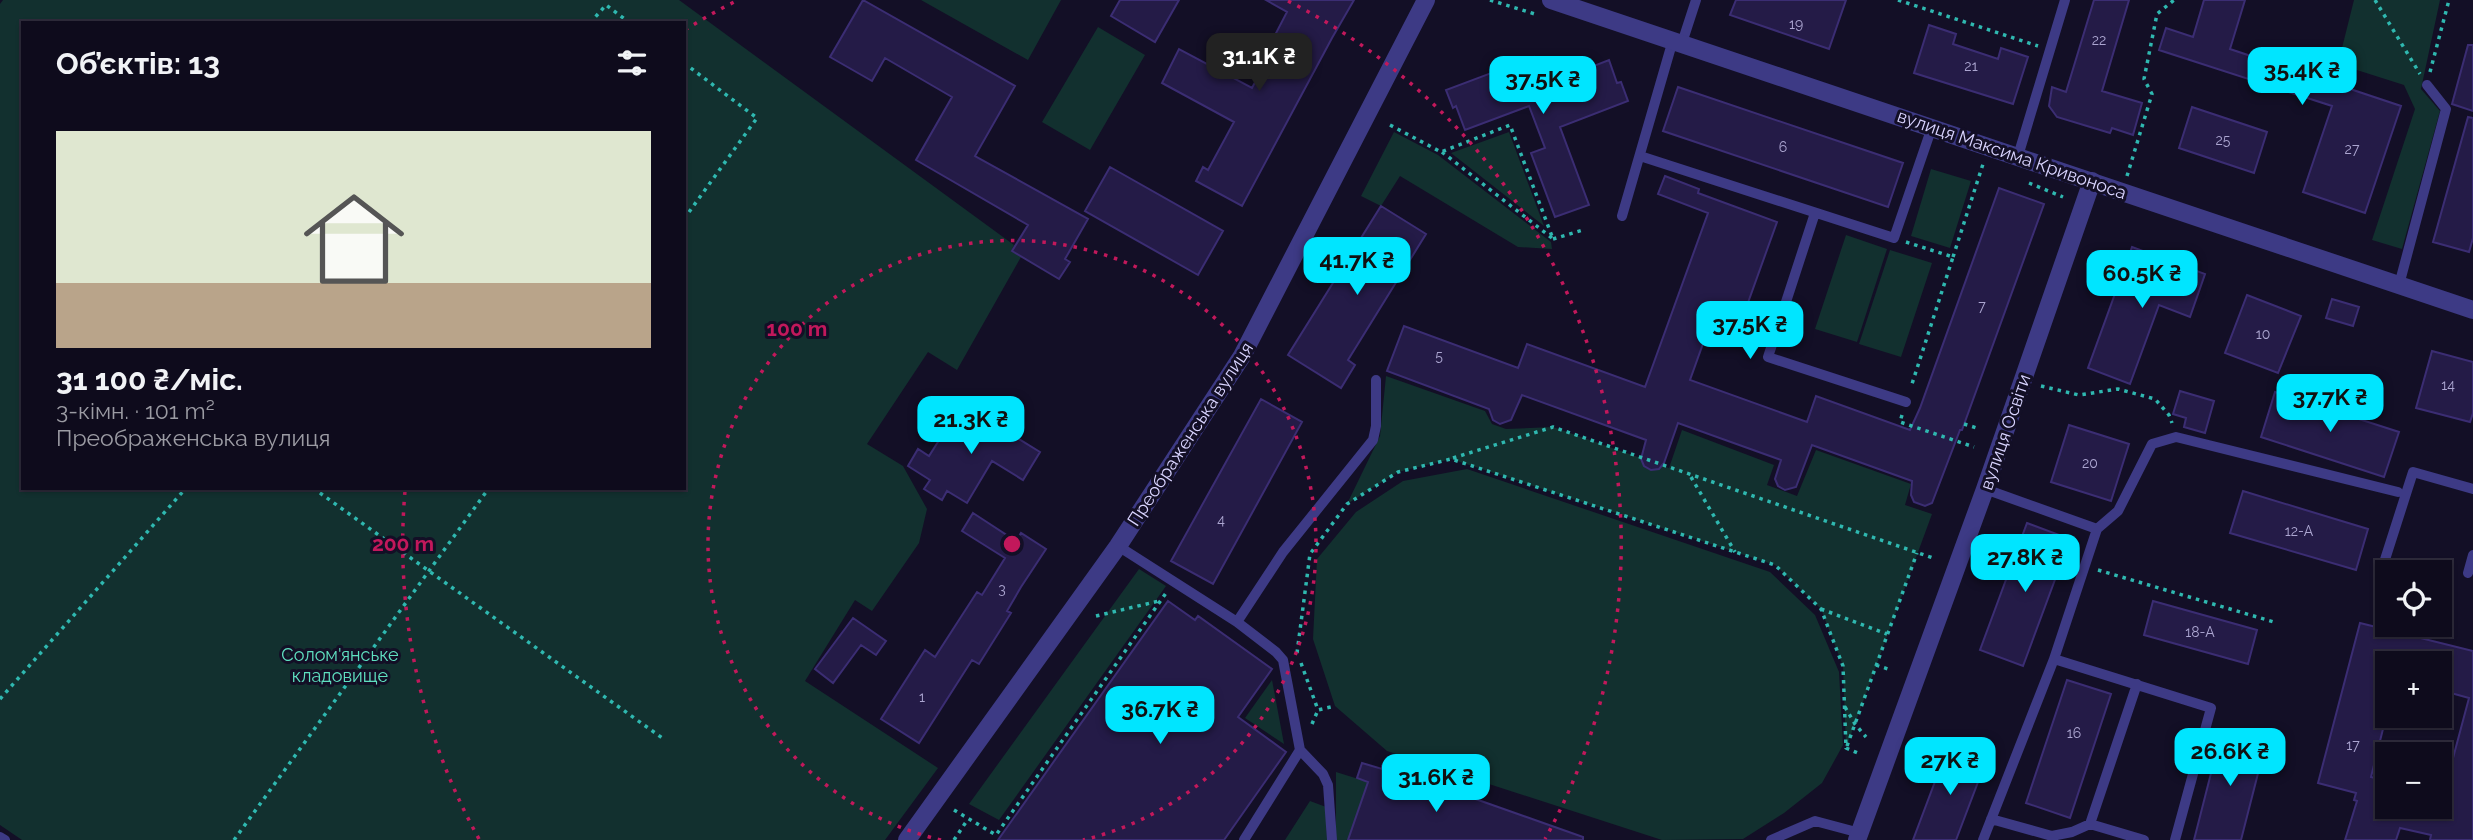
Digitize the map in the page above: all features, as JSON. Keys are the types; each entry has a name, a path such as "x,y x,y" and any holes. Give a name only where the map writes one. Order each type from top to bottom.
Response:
{"street":[{"name":"Преображенська вулиця","path":"907,840 1118,546 1242,356 1426,0"},
{"name":"вулиця Максима Кривоноса","path":"1551,0 2473,310"},
{"name":"вулиця Освіти","path":"1858,837 1985,489 2092,181"}],"lane":[{"path":"1622,216 1678,41 1696,0"},
{"path":"2018,156 2065,0"},
{"path":"2399,285 2446,109 2427,85"},
{"path":"1640,156 1894,238 1931,127"},
{"path":"1815,213 1768,357 1906,402"},
{"path":"1237,622 1283,552 1373,440 1376,426 1376,380"},
{"path":"1983,840 2054,659 2097,529 2118,511 2152,444 2176,437 2398,492"},
{"path":"2385,560 2413,472 2473,489"},
{"path":"1985,489 2097,529"},
{"path":"1118,546 1237,622 1283,660 1300,750 1323,774 1328,785 1332,840"},
{"path":"2468,573 2473,555"},
{"path":"2054,659 2211,708 2175,840"},
{"path":"2090,824 2137,684"},
{"path":"1244,840 1300,750"},
{"path":"1991,819 2052,836 2072,832 2090,824 2144,840"},
{"path":"1771,840 1815,821 1858,837"},
{"path":"0,837 5,840"}],"path":[{"path":"1898,0 2050,50"},
{"path":"2126,178 2152,94 2144,79 2157,14 2174,0"},
{"path":"2375,0 2427,85"},
{"path":"2427,85 2449,0"},
{"path":"592,21 606,5 627,21"},
{"path":"686,65 757,118 686,216"},
{"path":"1390,125 1441,152 1553,239"},
{"path":"1441,152 1510,125 1553,239"},
{"path":"1973,447 1899,422 1983,164"},
{"path":"1553,239 1583,230"},
{"path":"1894,238 1952,257"},
{"path":"2022,381 2079,394 2118,389 2155,398 2169,415 2176,437"},
{"path":"1964,424 1980,429"},
{"path":"1335,706 1318,710 1296,650 1310,554 1348,505 1398,472 1553,428 1933,558"},
{"path":"1451,459 1775,565 1821,609 1887,634"},
{"path":"1690,475 1735,552"},
{"path":"0,699 184,490"},
{"path":"316,490 665,740"},
{"path":"234,840 488,490"},
{"path":"1846,748 1917,553"},
{"path":"2085,566 2274,622"},
{"path":"954,810 996,835 1174,582"},
{"path":"1097,616 1160,601"},
{"path":"1821,609 1843,666 1846,748"},
{"path":"1876,665 1891,670"},
{"path":"1844,705 1866,737"},
{"path":"1846,748 1860,754"},
{"path":"954,840 968,818"}],"green space":[{"name":"Солом'янське кладовище","path":"3,0 679,0 1014,245 1011,251 1021,257 957,370 928,352 867,444 903,466 927,509 919,543 872,611 855,600 805,681 938,768 885,840 22,840 0,825 0,4"},
{"path":"921,0 1061,0 1028,60"},
{"path":"2354,0 2440,0 2421,89 2440,111 2402,249 2372,240 2415,109 2404,85 2338,64"},
{"path":"1098,27 1145,55 1090,150 1042,122"},
{"path":"1394,132 1438,155 1551,242 1552,249 1518,247 1400,176 1381,206 1361,196"},
{"path":"1509,132 1544,226 1451,153"},
{"path":"1931,169 1971,181 1950,248 1911,236"},
{"path":"1846,235 1887,249 1857,342 1815,329"},
{"path":"1890,250 1932,263 1901,357 1859,344"},
{"path":"1386,376 1485,411 1492,424 1506,429 1553,427 1669,468 1682,430 1774,465 1767,485 1797,496 1816,450 1911,484 1905,505 1932,514 1846,748 1843,666 1821,609 1775,565 1451,459 1398,472 1347,504 1380,436"},
{"path":"1467,469 1770,572 1815,615 1839,672 1843,745 1822,783 1784,813 1743,839 1662,840 1387,751 1335,706 1313,639 1317,559 1356,512 1403,481"},
{"path":"1139,569 1166,586 999,820 969,804"},
{"path":"1272,680 1284,744 1245,718"},
{"path":"1336,772 1368,782 1348,840 1336,840"},
{"path":"1310,801 1326,807 1327,840 1285,840"}],"building":[{"path":"863,0 1015,86 975,156 1088,219 1065,259 1070,262 1059,279 1012,251 1028,225 916,160 952,97 885,58 872,81 830,57"},
{"path":"1120,0 1179,0 1155,42 1111,16"},
{"path":"1266,0 1354,0 1242,206 1196,181 1203,167 1208,170 1234,122 1162,83 1179,49 1252,88 1278,39 1274,37 1287,12"},
{"path":"1736,0 1846,0 1829,49 1730,15"},
{"path":"2094,0 2129,0 2102,91 2142,103 2133,135 2112,128 2110,133 2057,117 2049,106 2052,87 2066,92"},
{"path":"2204,0 2245,0 2230,49 2401,106 2365,213 2303,192 2332,106 2159,50 2166,28 2193,37"},
{"path":"1929,25 1956,34 1953,44 1998,59 2001,48 2028,57 2013,104 1914,73"},
{"path":"2468,45 2473,45 2473,111 2452,104"},
{"path":"1534,57 1545,85 1609,60 1617,83 1621,82 1628,101 1560,127 1589,205 1555,217 1531,153 1545,148 1529,106 1465,130 1456,106 1453,108 1446,90"},
{"path":"1678,87 1903,163 1888,207 1663,131"},
{"path":"2192,107 2267,132 2254,173 2179,148"},
{"path":"2468,117 2473,118 2473,238 2469,252 2433,242"},
{"path":"1110,167 1223,231 1198,275 1085,211"},
{"path":"1665,176 1699,189 1698,193 1777,222 1736,336 1709,327 1690,380 1807,422 1816,396 1910,430 1999,188 2044,204 1962,430 1932,503 1925,506 1914,502 1911,495 1912,481 1812,445 1796,487 1785,490 1778,486 1775,479 1781,460 1678,423 1664,463 1659,469 1651,470 1644,466 1641,459 1646,440 1522,395 1511,420 1500,424 1493,420 1489,409 1387,371 1404,326 1518,368 1527,344 1645,387 1708,213 1658,194"},
{"path":"1381,206 1426,234 1348,360 1355,365 1341,388 1288,355"},
{"path":"2132,247 2205,274 2190,317 2159,305 2130,384 2088,368"},
{"path":"2247,295 2301,316 2278,373 2225,353"},
{"path":"2332,299 2359,307 2353,326 2326,318"},
{"path":"2432,351 2473,362 2473,413 2470,422 2416,408"},
{"path":"2180,391 2214,401 2205,433 2184,427 2186,418 2173,414"},
{"path":"2275,392 2399,432 2384,477 2261,437"},
{"path":"1261,399 1302,422 1213,584 1171,561"},
{"path":"962,404 1040,452 1023,480 992,461 967,503 947,491 942,500 924,489 930,480 908,466 918,449 929,456"},
{"path":"2069,425 2129,444 2111,501 2051,482"},
{"path":"2243,491 2368,529 2356,570 2230,533"},
{"path":"973,513 1016,541 1021,533 1046,549 1007,611 1011,613 979,664 972,660 919,743 881,719 925,650 935,657 977,592 982,595 1005,558 962,531"},
{"path":"2027,523 2070,539 2023,666 1980,650"},
{"path":"1168,601 1195,620 1198,616 1272,669 1238,717 1286,752 1224,840 998,840"},
{"path":"2153,601 2257,630 2248,664 2144,635"},
{"path":"853,618 886,641 876,655 861,645 833,683 815,669"},
{"path":"2360,623 2375,627 2375,637 2416,637 2473,651 2473,840 2430,840 2431,835 2400,828 2396,840 2345,840 2357,801 2354,800 2356,793 2318,783","holes":["2375,651 2452,651 2452,693 2469,698 2452,762 2452,819 2375,819 2375,778 2371,777 2375,761 2375,742 2380,742 2383,728 2375,728"]},
{"path":"2067,680 2111,694 2070,818 2026,803"},
{"path":"2222,730 2266,742 2241,840 2194,840"},
{"path":"1948,747 1986,761 1956,840 1913,840"},
{"path":"1362,763 1382,769 1382,766 1583,837 1583,840 1348,840 1368,782 1357,778"}]}
